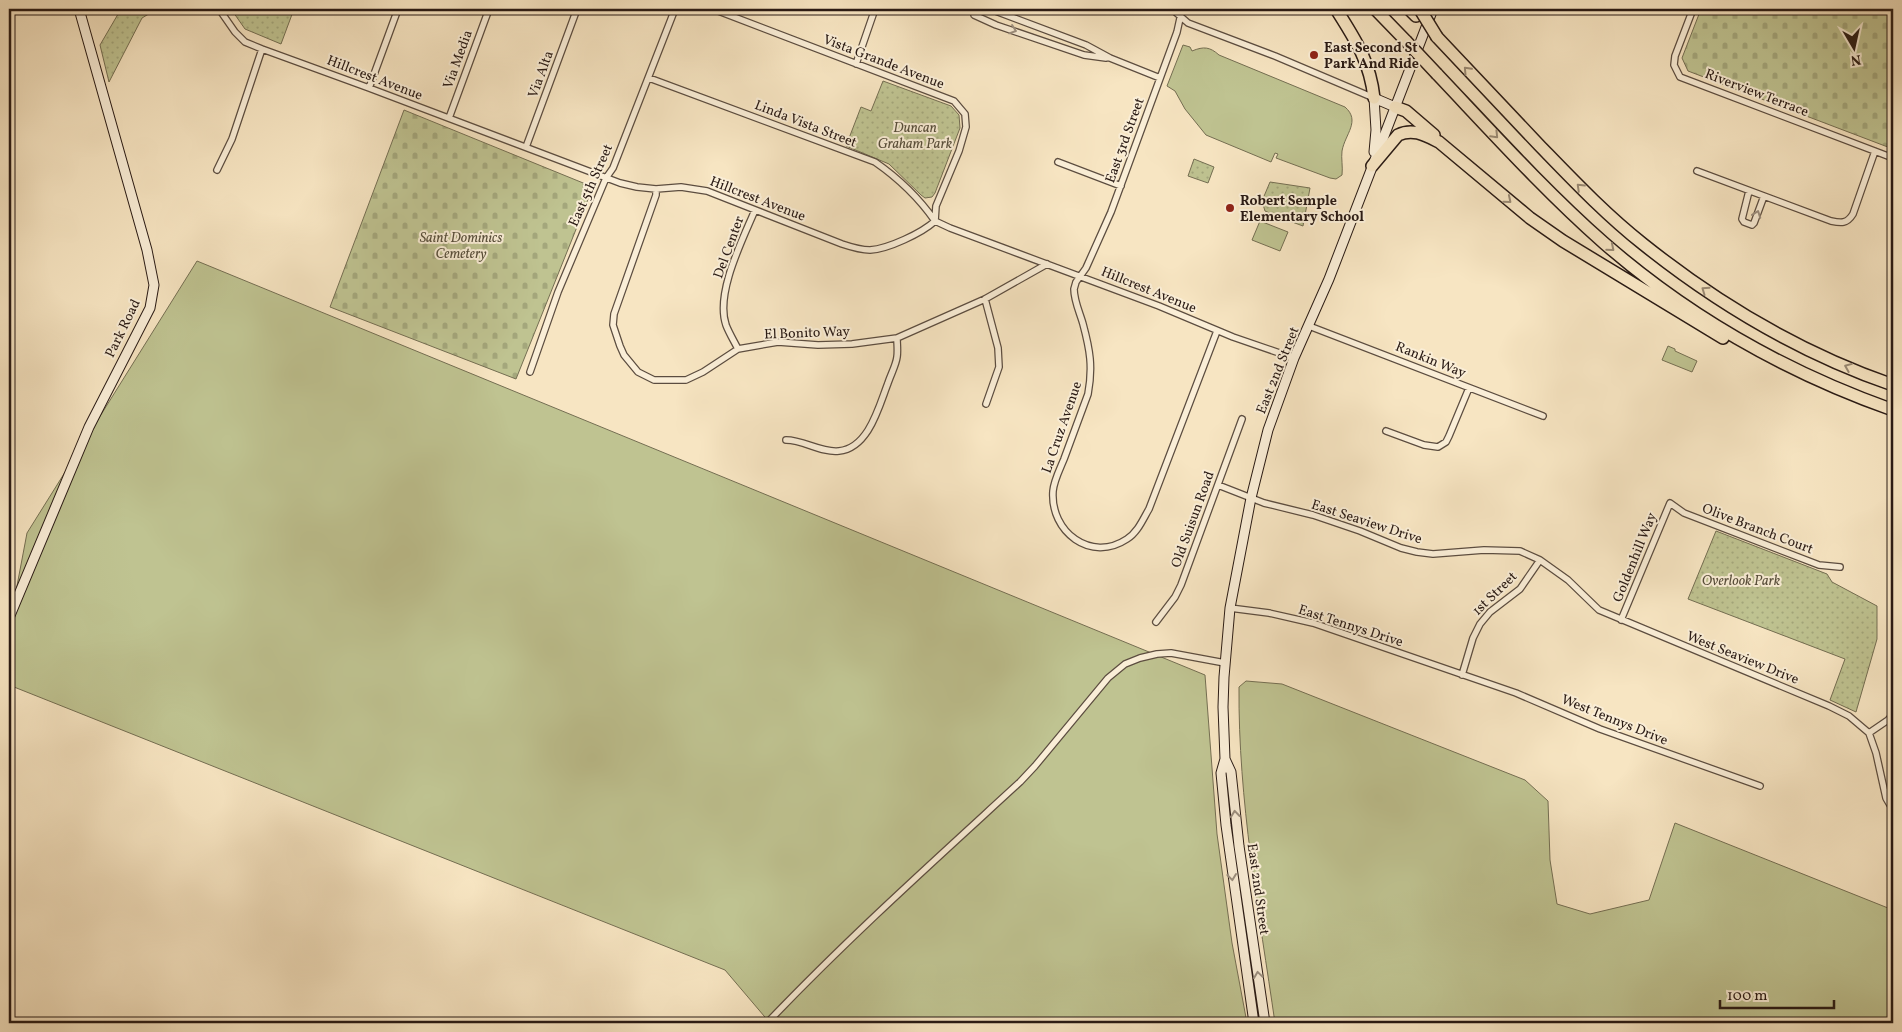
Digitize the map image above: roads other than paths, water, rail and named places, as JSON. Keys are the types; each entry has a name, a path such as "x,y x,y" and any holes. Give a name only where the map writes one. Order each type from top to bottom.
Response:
{"highway":[{"path":"1336,9 1366,60 1374,98"},
{"path":"1375,9 1531,172 1605,243 1664,291 1698,314 1786,366"},
{"path":"1416,11 1437,38 1571,178 1643,244 1708,292 1753,320 1835,362 1893,385"},
{"path":"1395,108 1406,111 1434,135 1439,142"},
{"path":"1372,166 1390,143 1404,132 1423,134 1439,142 1530,218 1563,241 1700,325 1746,351 1786,366 1850,395 1893,410"}],"main road":[{"name":"Park Road","path":"9,618 89,427 109,384 146,317 154,285 147,250 79,9"},
{"name":"East 2nd Street","path":"1265,1023 1239,846 1231,772 1226,759 1223,706 1230,608 1251,498 1268,430 1294,358 1309,326 1433,9"},
{"path":"1372,166 1376,130 1374,98 1395,108"},
{"name":"East 2nd Street","path":"1226,759 1221,773 1226,825 1254,1023"}],"street":[{"name":"Hillcrest Avenue","path":"219,9 235,32 245,42 606,178 637,187 698,189 858,249 870,250 889,246 928,228 935,221 1159,306 1217,331 1294,358"},
{"path":"369,88 398,9"},
{"name":"Via Media","path":"449,118 489,9"},
{"name":"Via Alta","path":"526,147 577,9"},
{"name":"East 5th Street","path":"530,372 561,285 606,178 613,168 675,9"},
{"name":"Vista Grande Avenue","path":"712,9 954,101 965,114 966,127 959,151 936,206 935,221"},
{"path":"856,64 875,9"},
{"path":"974,9 974,15 996,24 1084,55 1110,58"},
{"path":"990,9 1086,45 1110,58 1160,78"},
{"path":"1172,9 1188,23 1275,56 1374,98"},
{"name":"East 3rd Street","path":"1080,276 1086,268 1121,186 1177,32 1182,9"},
{"path":"1600,9 1622,9"},
{"name":"Riverview Terrace","path":"1693,9 1675,56 1674,65 1680,77 1893,158"},
{"path":"217,170 232,139 262,49"},
{"name":"Linda Vista Street","path":"649,78 875,162 892,174 928,210 935,221"},
{"path":"1697,171 1842,224 1850,220 1853,214 1875,151"},
{"path":"1058,162 1121,186"},
{"name":"El Bonito Way","path":"656,189 656,196 614,314 613,325 624,355 638,372 654,380 686,380 703,372 738,349 778,342 818,345 852,344 897,338 985,299 1047,264"},
{"path":"1749,191 1742,219 1744,222 1752,225 1764,196"},
{"name":"Del Center","path":"738,349 726,325 724,315 725,295 730,272 755,210"},
{"name":"La Cruz Avenue","path":"1080,276 1076,282 1074,294 1090,352 1091,380 1088,394 1053,491 1054,502 1063,529 1072,538 1087,545 1102,548 1116,545 1128,538 1139,528 1149,508 1217,331"},
{"path":"985,299 998,348 999,367 986,404"},
{"name":"Rankin Way","path":"1309,326 1544,416"},
{"path":"786,440 797,440 840,452 857,443 866,434 879,408 897,358 897,338"},
{"path":"1386,431 1438,447 1446,442 1469,388"},
{"name":"Old Suisun Road","path":"1156,622 1175,597 1181,585 1242,419"},
{"name":"East Seaview Drive","path":"1218,485 1251,498 1322,518 1360,531 1400,548 1417,552 1434,554 1484,550 1520,551 1540,560"},
{"name":"Olive Branch Court","path":"1670,503 1684,513 1819,566 1840,567"},
{"name":"Goldenhill Way","path":"1621,620 1670,503"},
{"name":"West Seaview Drive","path":"1540,560 1568,580 1599,610 1829,706 1849,716 1869,733"},
{"name":"1st Street","path":"1462,675 1473,638 1480,624 1490,612 1520,589 1540,560"},
{"name":"East Tennys Drive","path":"1230,608 1269,613 1313,623 1462,675"},
{"path":"767,1023 844,945 945,849 1020,782 1108,678 1125,664 1156,654 1171,653 1225,662"},
{"name":"West Tennys Drive","path":"1462,675 1545,704 1600,729 1760,786"},
{"path":"1893,714 1888,720 1869,733 1876,753 1886,798 1893,810"}],"place":[{"name":"East Second St Park And Ride","path":"1314,55"},
{"name":"Robert Semple Elementary School","path":"1230,208"}],"park label":[{"name":"Duncan Graham Park","path":"915,136"},
{"name":"Saint Dominics Cemetery","path":"461,246"},
{"name":"Overlook Park","path":"1741,580"}]}
